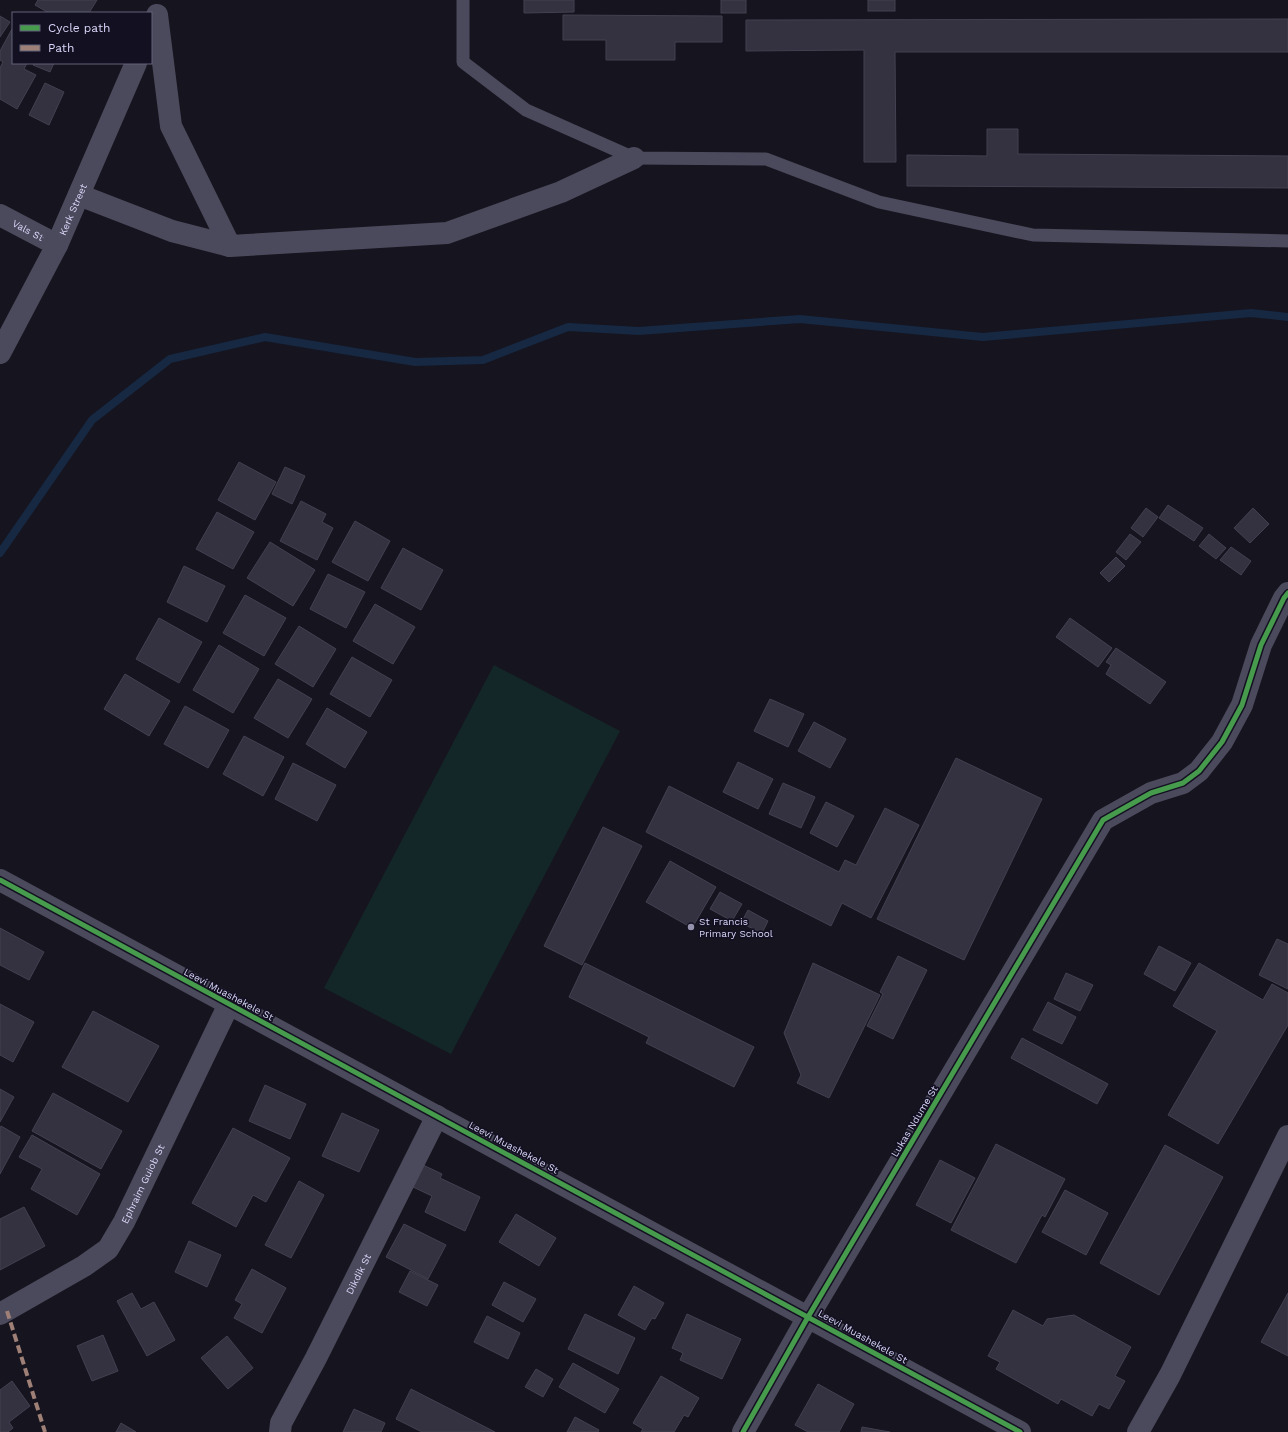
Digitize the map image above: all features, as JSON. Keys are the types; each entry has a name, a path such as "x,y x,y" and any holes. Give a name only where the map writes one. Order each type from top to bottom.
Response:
{"street":[{"path":"155,14 171,126 230,246"},
{"name":"Kerk Street","path":"0,352 57,245 136,64"},
{"path":"80,195 172,231 230,246 447,233 561,192 634,158"},
{"name":"Vals St","path":"0,215 57,245"},
{"name":"Lukas Ndume St","path":"743,1432 808,1317 1103,820 1152,793 1183,783 1199,771 1222,742 1242,705 1261,645 1284,598 1288,593"},
{"name":"Leevi Muashekele St","path":"0,880 808,1317 993,1426 1020,1432"},
{"name":"Ephraim Guiob St","path":"0,1314 84,1266 108,1249 124,1222 229,1004"},
{"name":"Dikdik St","path":"280,1432 281,1422 316,1358 437,1116"},
{"path":"1138,1432 1170,1375 1288,1136"}],"lane":[{"path":"463,0 463,62 526,110 634,158 766,159 879,202 1033,235 1288,241"}],"green space":[{"path":"494,665 620,731 451,1054 324,988"}],"building":[{"path":"38,0 97,0 90,12 47,12 35,5"},
{"path":"524,0 574,0 574,12 524,13"},
{"path":"721,0 746,0 746,13 721,13"},
{"path":"868,0 895,0 895,11 868,11"},
{"path":"563,15 722,16 722,42 675,42 675,60 606,60 606,40 563,40"},
{"path":"0,16 10,22 0,37"},
{"path":"1288,19 1288,52 895,52 896,162 864,162 864,50 746,51 746,20"},
{"path":"12,29 12,64 26,64 24,69 36,75 17,109 0,99 0,68 3,62 0,60 0,51"},
{"path":"34,64 54,64 50,72"},
{"path":"45,83 64,92 49,125 29,115"},
{"path":"987,129 1018,129 1018,154 1288,156 1288,188 907,186 907,155 987,156"},
{"path":"239,462 276,482 255,520 218,500"},
{"path":"285,467 305,476 292,504 272,494"},
{"path":"301,501 326,514 322,522 333,528 317,560 280,541"},
{"path":"1168,505 1203,528 1194,541 1159,518"},
{"path":"1146,508 1158,517 1143,537 1131,528"},
{"path":"1253,508 1269,524 1250,543 1234,528"},
{"path":"217,512 254,532 233,569 196,549"},
{"path":"355,521 390,541 368,581 332,562"},
{"path":"1130,534 1141,542 1126,560 1116,552"},
{"path":"1209,534 1226,548 1216,559 1199,546"},
{"path":"270,542 315,570 293,606 247,578"},
{"path":"1231,547 1251,561 1241,575 1220,560"},
{"path":"403,548 443,570 421,610 381,588"},
{"path":"1116,557 1125,566 1109,582 1100,573"},
{"path":"184,566 225,586 207,622 167,602"},
{"path":"328,574 365,592 346,628 310,609"},
{"path":"245,595 286,618 264,656 223,633"},
{"path":"375,604 415,627 393,664 353,641"},
{"path":"159,618 202,642 179,683 136,659"},
{"path":"1070,618 1112,648 1098,667 1056,637"},
{"path":"299,626 336,649 313,687 275,664"},
{"path":"219,645 259,669 233,713 193,690"},
{"path":"1116,648 1166,682 1150,704 1106,674 1111,665 1106,662"},
{"path":"352,657 392,680 370,717 330,694"},
{"path":"125,674 170,701 149,736 104,709"},
{"path":"278,679 312,699 288,738 254,718"},
{"path":"770,699 804,714 788,747 754,731"},
{"path":"185,706 229,730 208,768 164,744"},
{"path":"327,708 367,732 345,768 306,744"},
{"path":"814,722 846,739 830,768 798,751"},
{"path":"244,736 284,757 263,796 223,774"},
{"path":"956,758 1042,799 964,960 877,919"},
{"path":"738,762 773,779 758,809 723,792"},
{"path":"293,763 336,785 317,821 275,799"},
{"path":"783,783 815,797 801,828 769,814"},
{"path":"669,786 839,872 845,860 856,865 885,808 919,825 871,918 842,903 831,926 646,832"},
{"path":"826,802 854,816 837,847 810,833"},
{"path":"603,827 642,846 582,965 544,946"},
{"path":"670,861 716,887 692,928 646,902"},
{"path":"720,892 742,904 732,921 710,909"},
{"path":"748,910 768,921 762,933 741,923"},
{"path":"0,928 44,952 29,980 0,965"},
{"path":"1277,939 1288,944 1288,989 1259,975"},
{"path":"1159,946 1191,963 1175,991 1144,974"},
{"path":"898,956 927,970 893,1039 867,1026 883,994 880,992"},
{"path":"585,963 754,1047 734,1087 646,1043 649,1037 569,997"},
{"path":"813,963 880,995 829,1098 797,1083 801,1075 784,1033"},
{"path":"1199,963 1263,1000 1272,984 1288,993 1288,1025 1218,1144 1168,1115 1217,1031 1173,1006"},
{"path":"1066,973 1093,985 1080,1011 1054,999"},
{"path":"1048,1002 1076,1017 1062,1044 1033,1030"},
{"path":"0,1004 34,1022 13,1062 0,1055"},
{"path":"93,1011 159,1046 128,1102 62,1067"},
{"path":"1022,1038 1108,1084 1097,1104 1011,1058"},
{"path":"265,1085 306,1104 290,1139 249,1121"},
{"path":"0,1089 14,1097 0,1122"},
{"path":"53,1093 122,1131 101,1169 32,1131"},
{"path":"342,1113 379,1130 359,1172 322,1156"},
{"path":"1,1126 20,1137 0,1174 0,1128"},
{"path":"233,1128 290,1158 266,1202 253,1195 236,1227 192,1203"},
{"path":"32,1135 100,1174 77,1215 31,1189 42,1169 19,1157"},
{"path":"996,1144 1065,1179 1045,1217 1042,1215 1016,1263 951,1230"},
{"path":"1165,1145 1223,1177 1159,1295 1100,1263"},
{"path":"940,1160 975,1178 951,1223 916,1205"},
{"path":"423,1165 442,1174 440,1178 480,1197 465,1231 425,1212 432,1196 413,1187"},
{"path":"299,1181 324,1195 291,1258 265,1245"},
{"path":"1065,1190 1108,1213 1086,1255 1042,1232"},
{"path":"24,1207 45,1246 0,1270 0,1219"},
{"path":"516,1214 556,1238 539,1266 499,1242"},
{"path":"404,1224 446,1245 428,1279 386,1257"},
{"path":"189,1241 221,1255 207,1287 175,1272"},
{"path":"252,1269 286,1288 262,1333 234,1318 242,1304 235,1300"},
{"path":"410,1271 438,1285 427,1306 399,1292"},
{"path":"504,1282 536,1299 523,1322 492,1305"},
{"path":"634,1286 664,1303 655,1319 652,1318 645,1330 618,1315"},
{"path":"132,1293 141,1309 154,1302 175,1340 147,1356 117,1301"},
{"path":"1288,1293 1288,1356 1261,1342"},
{"path":"1013,1310 1043,1326 1047,1319 1074,1315 1131,1347 1115,1376 1125,1381 1109,1409 1099,1404 1092,1416 1061,1399 1058,1404 996,1369 1000,1362 988,1356"},
{"path":"585,1314 635,1338 618,1374 568,1349"},
{"path":"687,1314 741,1339 722,1379 680,1360 683,1353 672,1348"},
{"path":"487,1316 520,1333 508,1359 474,1342"},
{"path":"103,1335 118,1371 92,1381 77,1346"},
{"path":"227,1336 253,1368 228,1389 201,1358"},
{"path":"573,1363 619,1389 605,1413 559,1387"},
{"path":"536,1369 553,1379 543,1397 525,1387"},
{"path":"661,1376 699,1398 688,1417 684,1415 674,1432 641,1432 643,1429 633,1423"},
{"path":"12,1381 30,1406 9,1422 13,1428 8,1432 0,1432 0,1390"},
{"path":"818,1384 854,1404 839,1432 808,1432 795,1425"},
{"path":"411,1389 495,1432 422,1432 396,1419"},
{"path":"354,1409 385,1423 381,1432 343,1432"},
{"path":"575,1417 599,1430 598,1432 567,1432"},
{"path":"121,1423 136,1432 116,1432"},
{"path":"862,1427 890,1432 861,1432"}],"waterway":[{"path":"0,553 92,420 170,359 265,337 415,362 483,360 568,327 639,331 800,319 983,337 1251,313 1288,317"}],"marked path":[{"path":"7,1311 45,1432"}],"cycle path":[{"path":"743,1432 808,1317 1103,820 1151,793 1183,783 1199,771 1222,742 1242,705 1261,645 1284,598 1288,593"},
{"path":"0,880 1020,1432"}],"place":[{"name":"St Francis Primary School","path":"691,927"}]}
